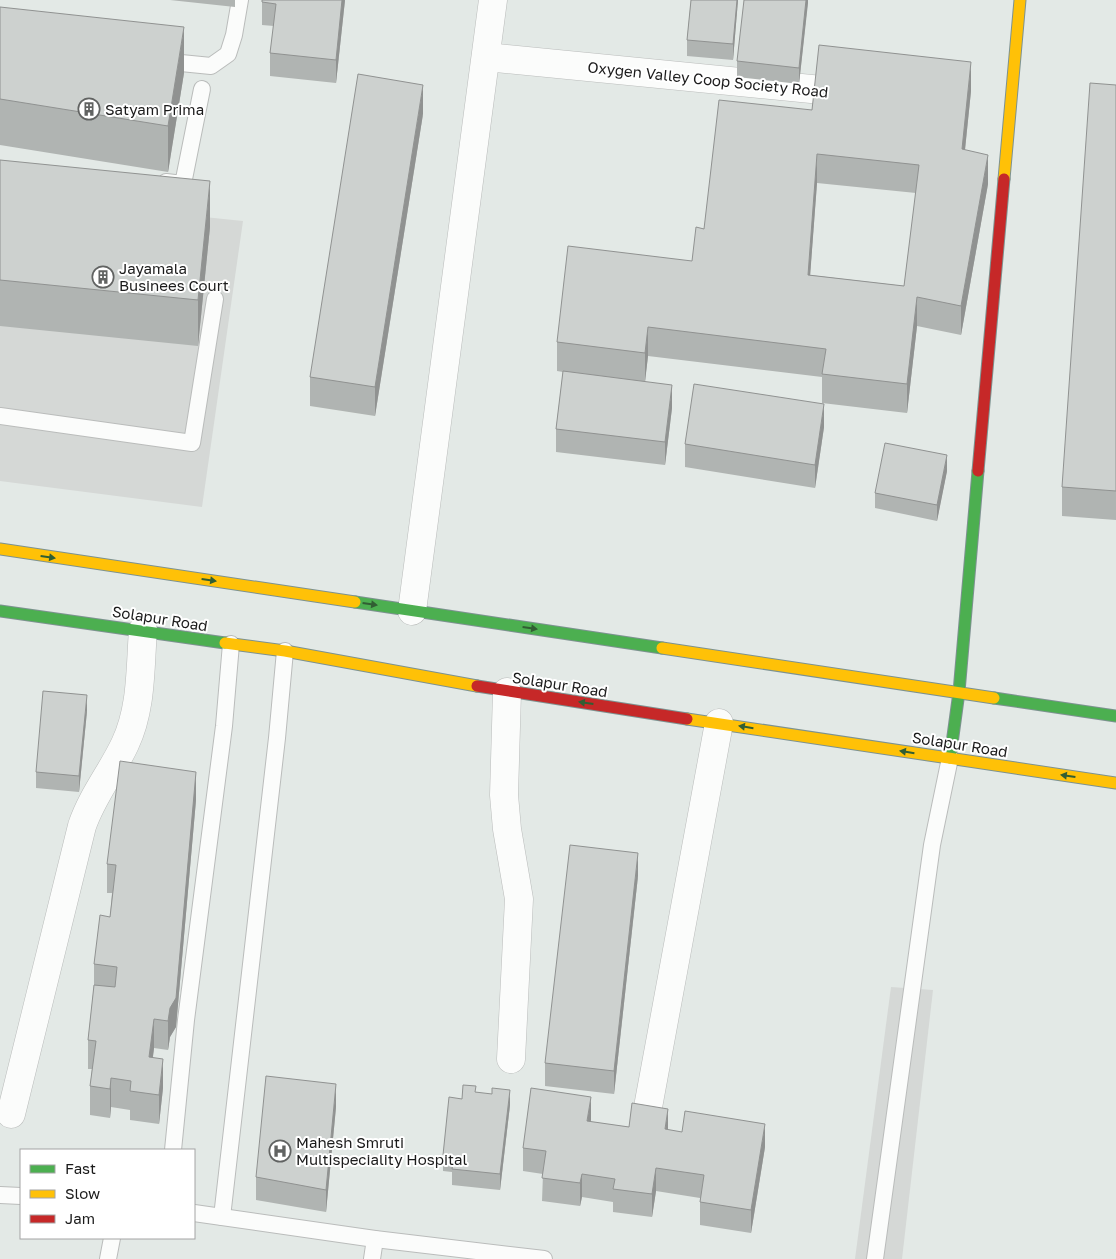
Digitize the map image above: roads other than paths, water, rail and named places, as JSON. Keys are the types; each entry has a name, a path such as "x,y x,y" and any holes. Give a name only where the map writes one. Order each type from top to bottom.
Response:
{"main road":[{"path":"950,758 959,692 1020,0"},
{"path":"0,549 1116,716"},
{"name":"Solapur Road","path":"0,611 285,651 507,692 1116,783"}],"street":[{"path":"412,610 493,0"},
{"name":"Oxygen Valley Coop Society Road","path":"486,57 881,96"},
{"path":"11,1114 87,810 125,744 134,722 139,697 142,630"},
{"path":"507,692 504,795 507,829 519,899 512,1059"},
{"path":"646,1118 718,723"}],"lane":[{"path":"144,59 210,66 228,54 234,35 240,0"},
{"path":"154,180 183,184 202,89"},
{"path":"0,416 192,443 215,299"},
{"path":"173,1149 186,1020 224,726 231,644"},
{"path":"222,1217 277,738 285,651"},
{"path":"875,1259 932,845 950,758"},
{"path":"0,1195 20,1196"},
{"path":"195,1213 375,1240 544,1259"},
{"path":"108,1259 112,1239"},
{"path":"372,1259 375,1240"}],"place":[{"name":"Satyam Prima","path":"89,109"},
{"name":"Jayamala Businees Court","path":"103,277"},
{"name":"Mahesh Smruti Multispeciality Hospital","path":"280,1151"}]}
